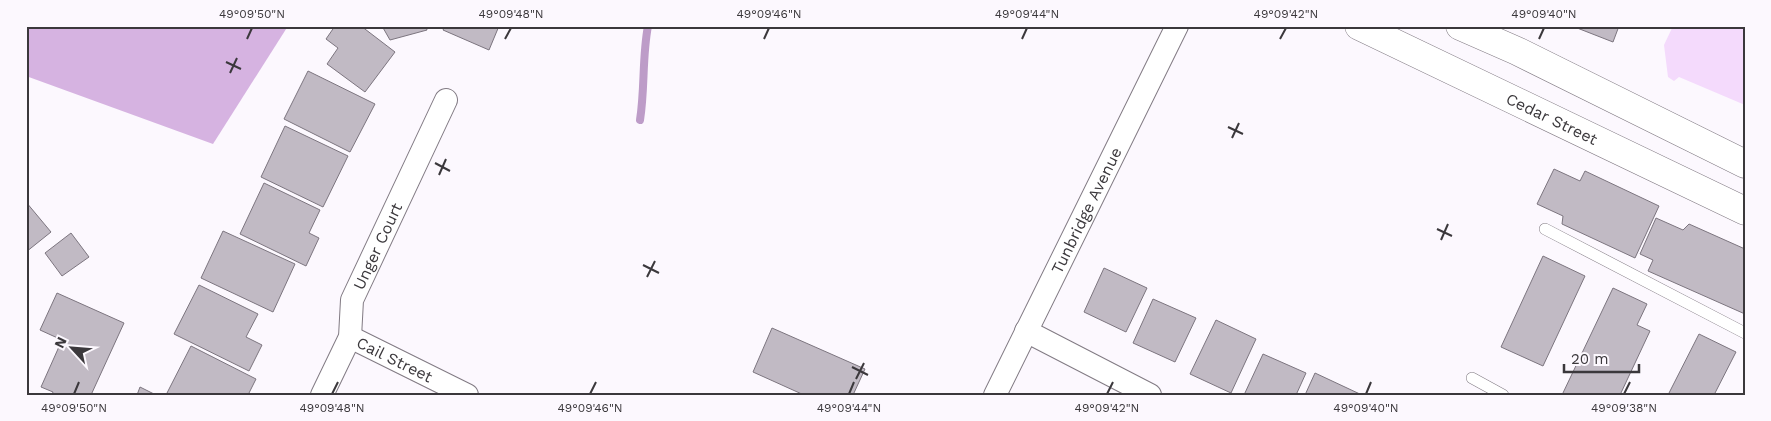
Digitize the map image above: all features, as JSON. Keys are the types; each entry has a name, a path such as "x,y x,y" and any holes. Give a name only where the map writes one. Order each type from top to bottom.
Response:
{"main road":[{"name":"Cedar Street","path":"1359,26 1745,211"},
{"path":"1460,26 1517,51 1745,164"}],"street":[{"name":"Tunbridge Avenue","path":"995,395 1177,26"},
{"name":"Unger Court","path":"322,395 350,337 352,300 446,100"},
{"path":"1026,332 1150,395"},
{"name":"Cail Street","path":"350,337 467,395"}],"lane":[{"path":"1545,229 1745,333"},
{"path":"1472,378 1503,395"}],"shaded area":[{"path":"26,26 288,26 213,144 26,76"},
{"path":"1673,26 1745,26 1745,105 1679,77 1674,81 1668,77 1664,45"}],"building":[{"path":"335,26 361,26 395,52 365,92 327,64 338,48 326,39"},
{"path":"382,26 426,26 427,30 390,40"},
{"path":"445,26 499,26 489,50 443,30"},
{"path":"1572,26 1619,26 1613,42"},
{"path":"308,71 375,104 350,152 284,119"},
{"path":"285,126 348,156 323,207 261,177"},
{"path":"1554,169 1580,181 1585,171 1659,206 1635,258 1562,224 1563,216 1537,204"},
{"path":"264,183 320,210 309,233 319,238 306,266 240,234"},
{"path":"26,202 51,232 26,252"},
{"path":"1656,218 1683,230 1689,224 1745,249 1745,314 1648,271 1653,260 1640,254"},
{"path":"223,231 295,264 273,312 201,278"},
{"path":"71,233 89,257 62,276 45,253"},
{"path":"1543,256 1585,276 1543,366 1501,347"},
{"path":"1104,268 1147,288 1126,332 1084,312"},
{"path":"199,285 258,314 246,337 262,345 249,371 174,334"},
{"path":"1613,288 1647,304 1637,325 1650,331 1620,395 1562,395"},
{"path":"57,293 124,323 91,395 52,395 53,392 41,387 62,340 40,330"},
{"path":"1153,299 1196,318 1175,362 1133,343"},
{"path":"1216,320 1256,339 1231,393 1190,374"},
{"path":"772,328 865,369 853,395 804,395 753,372"},
{"path":"1699,334 1736,352 1714,395 1668,395"},
{"path":"191,346 256,379 248,395 171,395 167,393"},
{"path":"1263,354 1306,373 1296,395 1244,395"},
{"path":"1315,373 1362,395 1305,395"},
{"path":"140,387 156,395 137,395"}],"waterway":[{"path":"640,120 648,26"}]}
